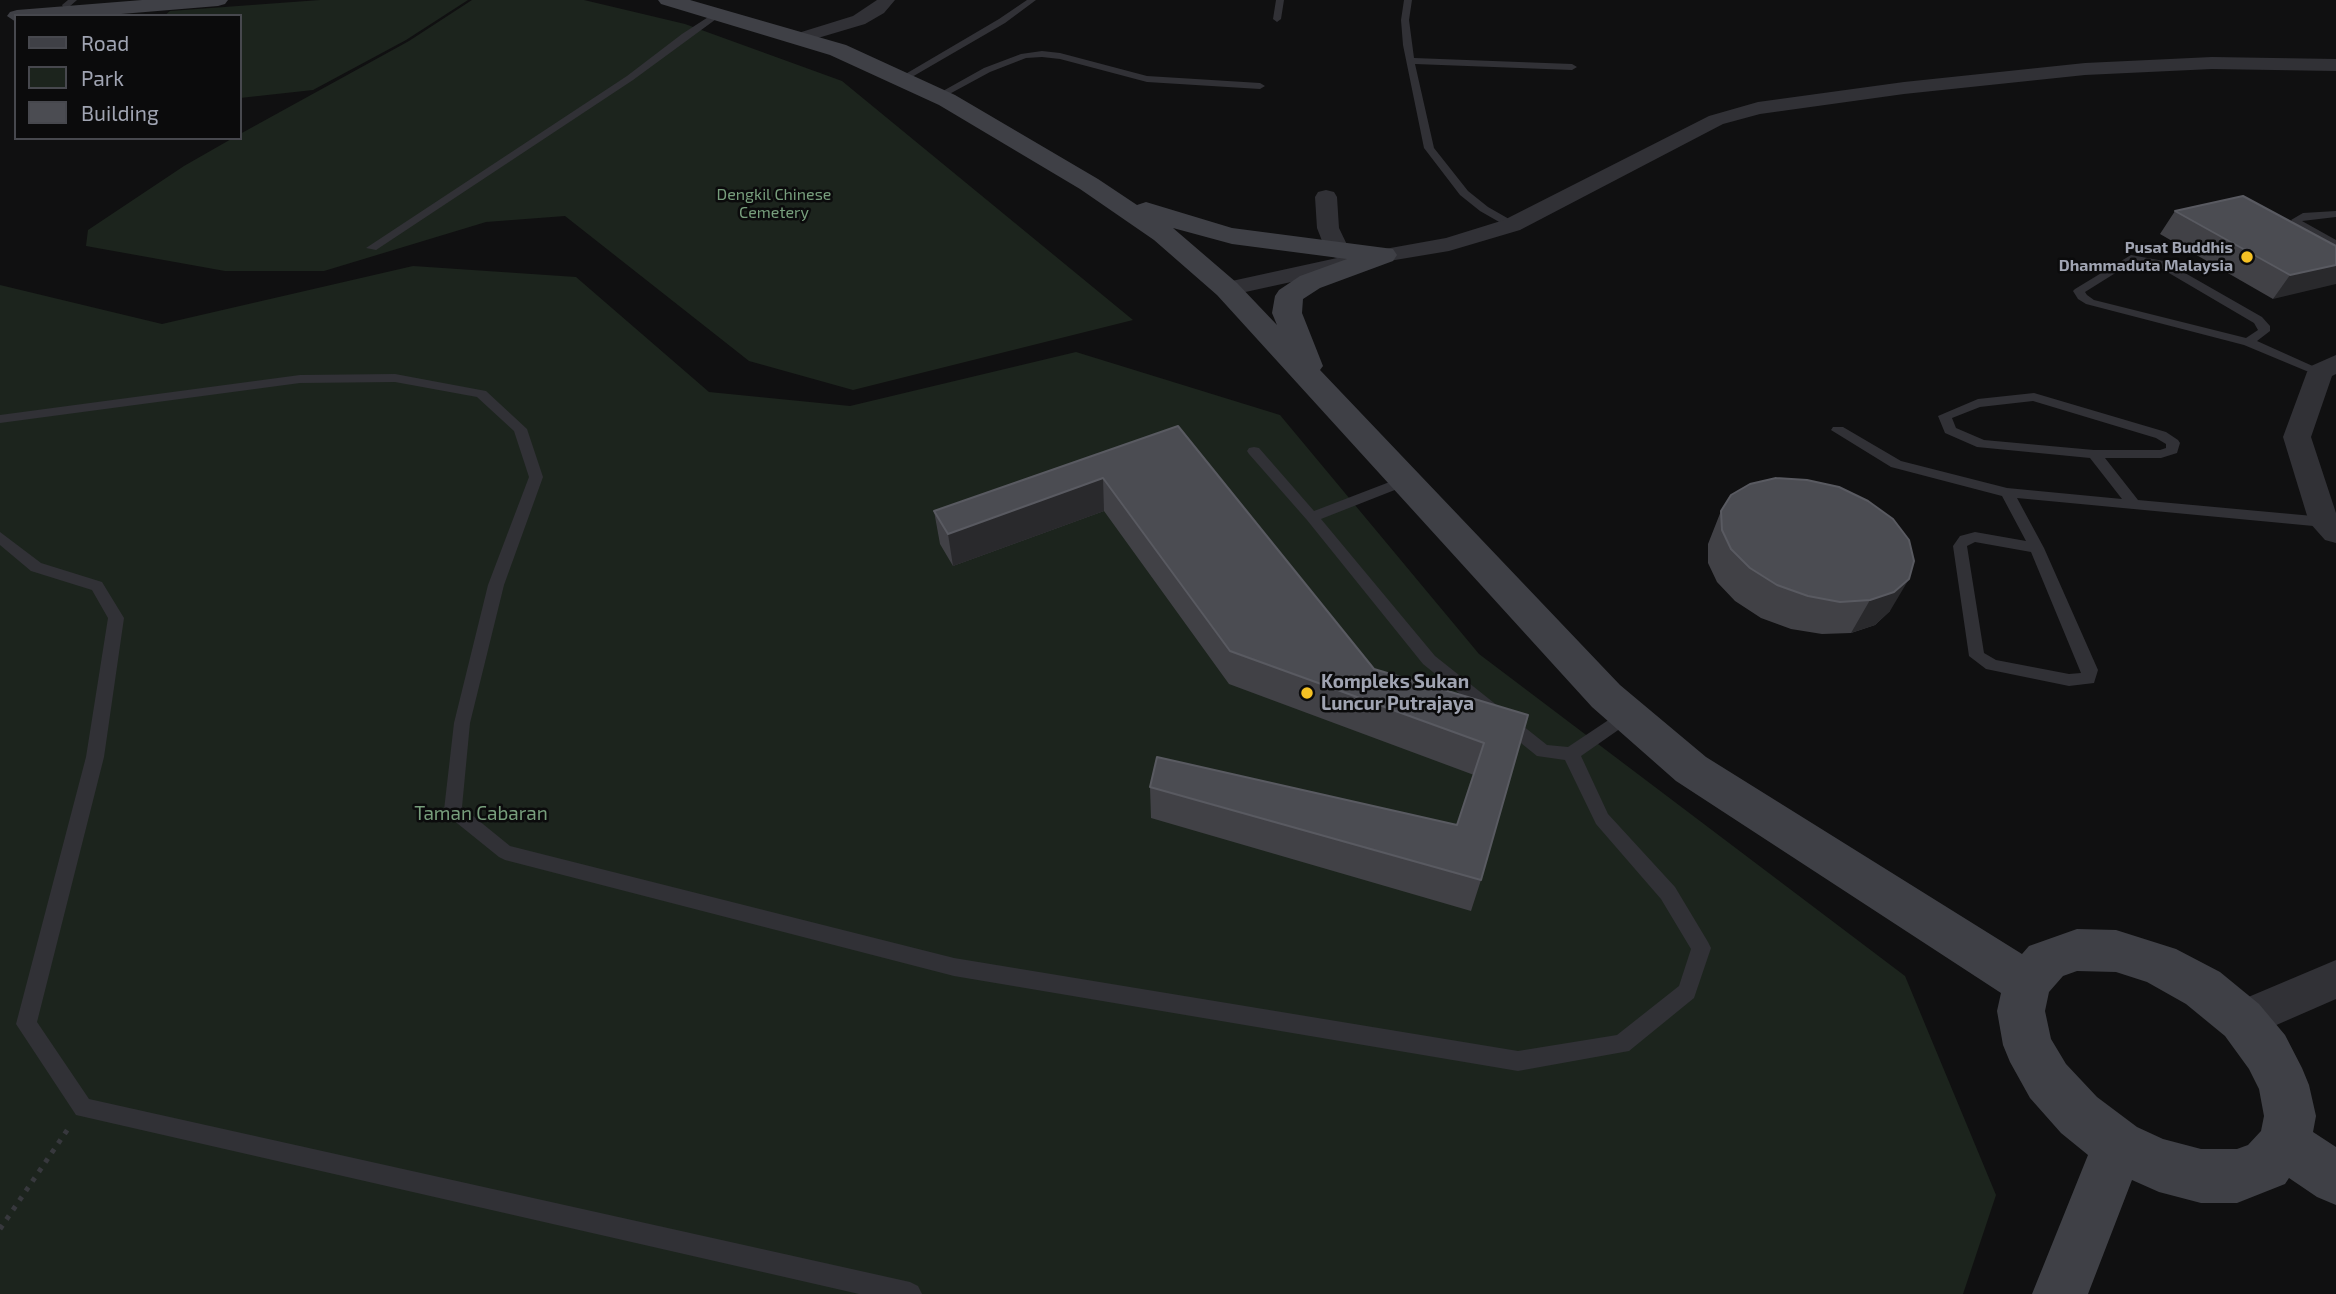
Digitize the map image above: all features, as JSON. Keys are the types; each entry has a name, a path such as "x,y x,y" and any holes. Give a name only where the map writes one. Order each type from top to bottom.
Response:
{"street":[{"path":"0,10 131,0"},
{"path":"41,14 218,0"},
{"path":"801,38 859,20 878,9 886,0"},
{"path":"685,2 838,50 939,96 1089,184 1163,234 1227,289 1605,696 1691,769 2027,983"},
{"path":"1227,289 1383,255 1449,244 1512,225 1716,120 1758,108 1905,88 2132,66 2212,63 2336,65"},
{"path":"1089,184 1154,214 1191,226 1256,240 1383,255"},
{"path":"1326,197 1328,228 1338,251"},
{"path":"1317,387 1287,313 1289,296 1322,277 1383,255"},
{"path":"2328,368 2297,437 2330,527"},
{"path":"2077,950 2116,951 2159,964 2203,988 2242,1020 2267,1052 2284,1085 2290,1116 2284,1144 2266,1165 2237,1176 2201,1176 2159,1165 2118,1146 2079,1115 2048,1081 2028,1045 2021,1011 2027,983 2046,961 2077,950"},
{"path":"2242,1020 2336,979"},
{"path":"2284,1144 2336,1178"},
{"path":"2060,1294 2118,1146"}],"lane":[{"path":"902,79 1002,21 1032,0"},
{"path":"1277,19 1279,0"},
{"path":"1408,0 1405,20 1410,61 1423,129 1436,158 1464,193 1484,209 1512,225"},
{"path":"372,248 630,78 719,14"},
{"path":"939,96 987,70 1024,56 1042,54 1060,56 1147,79 1260,86"},
{"path":"1410,61 1572,67"},
{"path":"2336,214 2303,216 2296,220 2301,226 2336,244"},
{"path":"2248,342 2264,331 2264,326 2258,320 2160,263 2130,258 2079,291 2082,297 2090,302 2248,342 2328,368"},
{"path":"0,419 300,379 395,378 481,394 520,429 536,477 496,585 462,723 453,810 505,852 954,967 1518,1061 1622,1044 1687,992 1702,948 1668,892 1602,819 1571,754"},
{"path":"2094,454 2161,454 2172,450 2173,443 2161,435 2034,397 1978,403 1945,415 1950,430 1982,443 2094,454 2135,506"},
{"path":"1838,430 1896,464 2007,493 2330,527"},
{"path":"1254,451 1429,660 1544,751 1571,754 1628,715"},
{"path":"1312,517 1405,481"},
{"path":"2007,493 2037,548 2090,670 2088,678 2069,680 1992,665 1978,656 1960,546 1965,539 1975,537 2037,548"},
{"path":"0,537 36,567 97,586 116,618 94,757 26,1024 83,1108 910,1294"}],"path":[{"path":"0,1229 83,1108"}],"green space":[{"path":"320,0 468,0 406,40 313,90 242,98 242,14 166,14 170,11"},
{"name":"Dengkil Chinese Cemetery","path":"472,0 584,0 685,24 842,81 1133,320 853,390 749,361 565,216 486,222 324,271 225,271 86,246 88,230 184,166 230,140 242,140 242,133 409,41"},
{"name":"Taman Cabaran","path":"413,266 576,277 709,392 850,406 1076,352 1280,415 1479,654 1905,976 1996,1195 1963,1294 0,1294 0,285 162,324"}],"building":[{"path":"2243,196 2336,246 2336,265 2290,275 2175,211"},
{"path":"1178,426 1374,669 1528,715 1481,880 1150,787 1157,757 1457,825 1484,743 1230,651 1103,478 948,534 934,511"},
{"path":"1776,478 1807,480 1839,487 1868,501 1893,519 1909,540 1914,561 1909,579 1894,592 1870,600 1840,602 1808,596 1777,585 1750,568 1731,549 1722,530 1721,511 1731,495 1750,484"}],"place":[{"name":"Pusat Buddhis Dhammaduta Malaysia","path":"2247,257"},
{"name":"Kompleks Sukan Luncur Putrajaya","path":"1307,693"}]}
